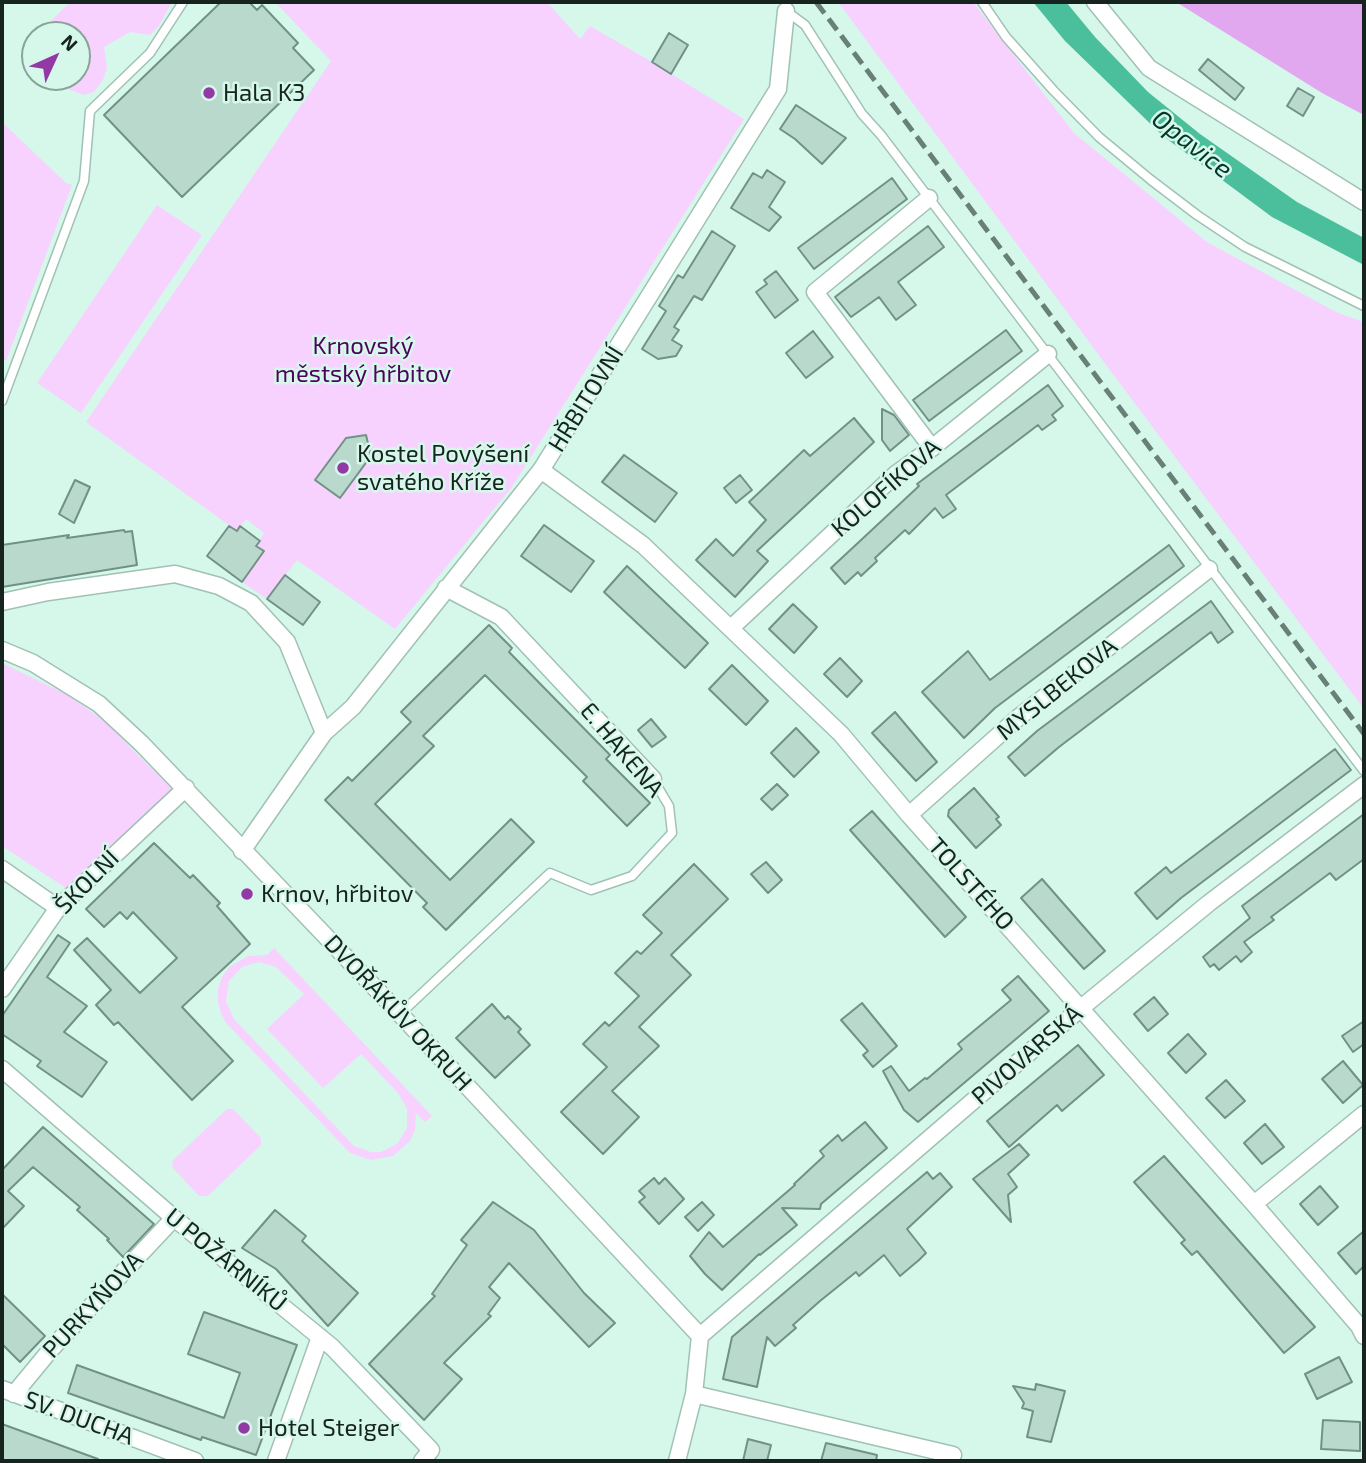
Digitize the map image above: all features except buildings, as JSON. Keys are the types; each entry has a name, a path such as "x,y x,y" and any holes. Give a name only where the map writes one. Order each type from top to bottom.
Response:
{"street":[{"path":"1095,2 1149,68 1364,202"},
{"name":"HŘBITOVNÍ","path":"242,850 324,733 353,708 541,470 778,89 787,6"},
{"path":"929,198 815,292 932,448"},
{"name":"KOLOFÍKOVA","path":"731,628 896,474 1048,354"},
{"name":"TOLSTÉHO","path":"541,470 643,545 841,734 909,815 1254,1204 1359,1326 1364,1336"},
{"name":"MYSLBEKOVA","path":"909,815 1019,717 1209,569"},
{"path":"2,601 175,574 219,586 251,603 287,642 324,733"},
{"name":"E. HAKENA","path":"446,589 501,617 653,779"},
{"name":"DVOŘÁKŮV OKRUH","path":"2,650 33,663 99,704 186,788 700,1336"},
{"name":"PIVOVARSKÁ","path":"700,1336 1081,1008 1209,904 1364,785"},
{"name":"ŠKOLNÍ","path":"2,989 58,908 186,788"},
{"path":"2,869 58,908"},
{"name":"U POŽÁRNÍKŮ","path":"2,1069 174,1218 320,1337 431,1450 422,1461"},
{"path":"1254,1204 1364,1114"},
{"name":"PURKYŇOVA","path":"8,1392 174,1218"},
{"path":"677,1461 694,1394 700,1336"},
{"path":"276,1461 320,1337"},
{"name":"SV. DUCHA","path":"8,1392 195,1461"},
{"path":"694,1394 953,1455"}],"lane":[{"path":"2,401 84,181 90,111 150,53 183,2"},
{"path":"982,2 1006,37 1053,90 1099,136 1151,180 1245,247 1364,306"},
{"path":"787,6 805,25 862,114 929,198 1364,771"},
{"name":"E. HAKENA","path":"400,1014 550,873 591,890 632,876 671,833 669,806 653,779"}],"green space":[{"path":"70,2 172,2 159,26 150,35 130,32 104,47 107,68 103,80 94,92 84,95 73,91 91,91 91,21 51,21"},
{"name":"Krnovský městský hřbitov","path":"275,2 547,2 580,39 590,26 744,119 512,487 395,629 297,560 267,599 242,582 264,551 256,546 264,533 246,519 237,531 86,422 331,61"},
{"path":"838,2 973,2 1074,133 1207,242 1338,313 1364,322 1364,709 1112,373"},
{"path":"2,122 66,183 72,185 6,361 2,358"},
{"path":"157,205 202,235 81,413 37,383"},
{"path":"2,663 68,695 104,721 173,790 69,890 2,846"},
{"path":"274,948 432,1116 425,1122 416,1113 415,1130 410,1141 393,1156 371,1160 350,1153 227,1024 218,1002 222,977 229,967 248,956 267,955","holes":["259,962 276,967 304,994 267,1029 323,1088 361,1054 398,1093 407,1109 407,1128 397,1144 381,1152 371,1152 354,1146 234,1019 226,1001 229,981 242,967"]},
{"path":"227,1109 233,1109 261,1138 261,1145 208,1196 199,1196 172,1167 173,1160"}],"shaded area":[{"path":"1176,2 1364,2 1364,115 1322,93"}],"water":[{"name":"Opavice","path":"1033,2 1066,2 1095,37 1148,92 1200,134 1297,202 1364,238 1364,265 1272,217 1163,136 1065,41"}],"railway":[{"path":"816,2 1364,734"}],"place":[{"name":"Hala K3","path":"209,93"},
{"name":"Kostel Povýšení svatého Kříže","path":"343,468"},
{"name":"Krnov, hřbitov","path":"247,894"},
{"name":"Hotel Steiger","path":"244,1428"}]}
